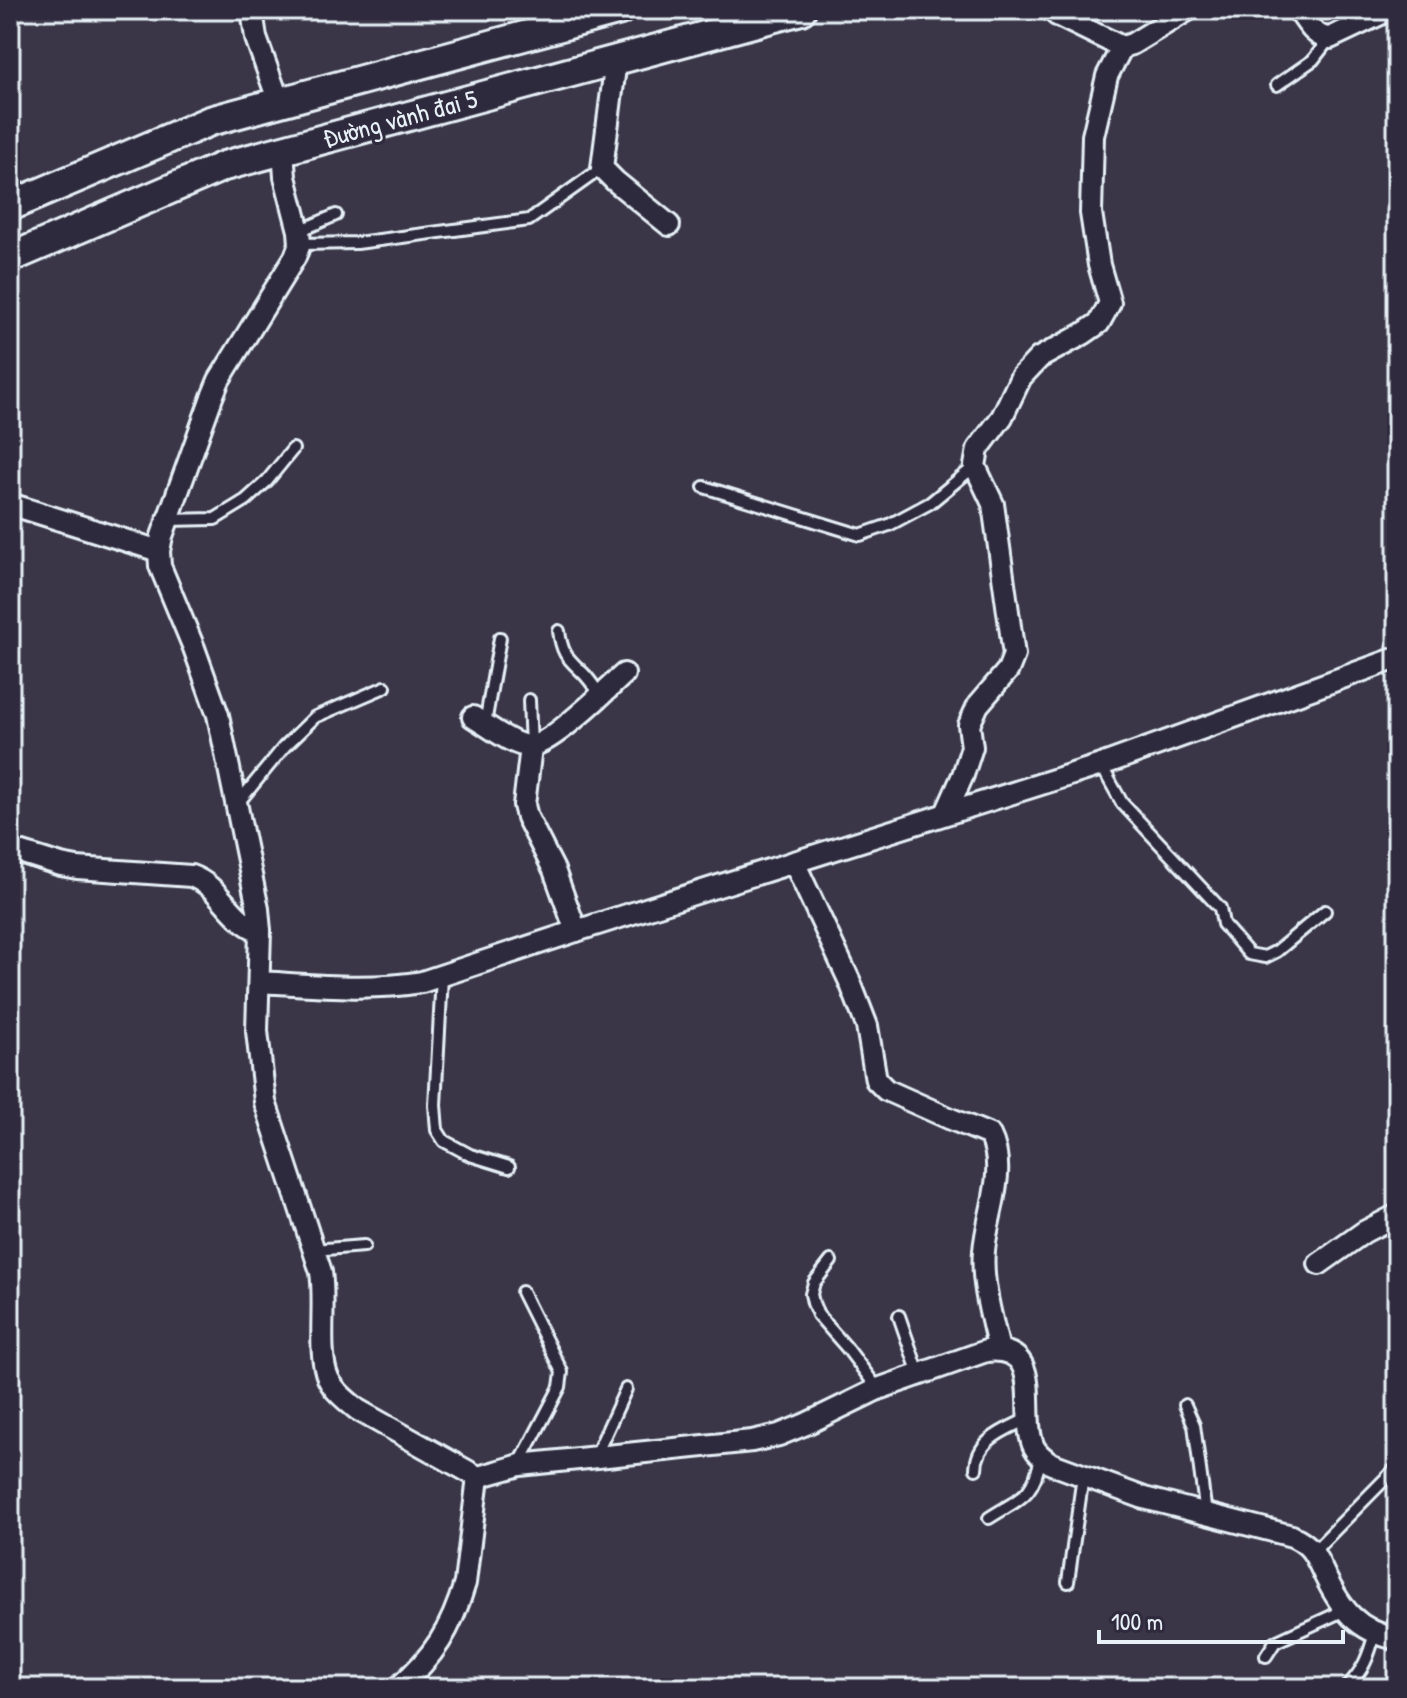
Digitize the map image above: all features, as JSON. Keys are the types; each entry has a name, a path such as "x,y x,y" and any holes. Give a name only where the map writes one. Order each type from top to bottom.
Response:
{"main road":[{"name":"Đường vành đai 5","path":"10,206 210,121 577,14 620,10"},
{"name":"Đường vành đai 5","path":"10,258 224,166 801,10"}],"street":[{"path":"252,10 256,38 279,102"},
{"path":"1051,10 1122,47 1188,10"},
{"path":"1298,10 1322,38 1330,38 1389,10"},
{"path":"946,813 972,747 969,725 978,705 1008,670 1014,655 993,504 975,466 978,449 1002,417 1021,377 1039,358 1099,323 1110,303 1099,265 1091,213 1093,136 1107,76 1122,47"},
{"path":"616,60 602,168 669,225"},
{"path":"283,150 285,177 299,238 295,257 219,380 167,520 159,551 160,566 218,715 258,909 257,1031 265,1102 324,1289 323,1359 329,1379 342,1397 358,1410 478,1477 520,1465 752,1441 779,1435 878,1389 986,1351 999,1350 1020,1362 1027,1376 1033,1445 1041,1457 1052,1464 1144,1498 1305,1542 1345,1610 1375,1633 1397,1639"},
{"path":"11,505 159,551"},
{"path":"259,982 398,986 422,982 1101,765 1397,658"},
{"path":"479,720 518,744 531,747 555,734 624,674"},
{"path":"531,747 524,805 554,870 576,931"},
{"path":"11,850 77,868 191,876 211,888 242,922 260,931"},
{"path":"794,862 867,1026 876,1080 886,1090 990,1135 997,1148 995,1189 983,1252 999,1350"},
{"path":"1319,1264 1364,1232 1397,1215"},
{"path":"398,1688 443,1640 460,1600 465,1583 478,1477"}],"lane":[{"path":"1277,85 1313,60 1330,38"},
{"path":"299,238 357,243 529,220 602,168"},
{"path":"299,238 336,215"},
{"path":"167,520 215,519 246,500 267,481 293,449"},
{"path":"704,487 860,535 889,525 930,503 975,466"},
{"path":"559,631 567,658 600,695"},
{"path":"479,720 500,638"},
{"path":"237,804 284,747 315,717 385,687"},
{"path":"529,700 531,747"},
{"path":"1101,765 1122,803 1220,908 1223,924 1249,954 1265,957 1277,951 1325,911"},
{"path":"442,976 435,1105 437,1130 444,1141 470,1155 509,1167"},
{"path":"313,1250 364,1246"},
{"path":"831,1261 814,1283 811,1294 813,1303 818,1315 878,1389"},
{"path":"520,1465 560,1387 562,1372 522,1292"},
{"path":"899,1316 919,1374"},
{"path":"595,1457 626,1389"},
{"path":"1185,1405 1194,1425 1206,1514"},
{"path":"976,1469 976,1459 992,1436 1029,1418"},
{"path":"989,1518 1026,1495 1037,1476 1041,1457"},
{"path":"1313,1552 1397,1467"},
{"path":"1068,1582 1083,1476"},
{"path":"1266,1656 1275,1642 1345,1610"},
{"path":"1346,1688 1360,1673 1369,1656 1375,1633"}]}
